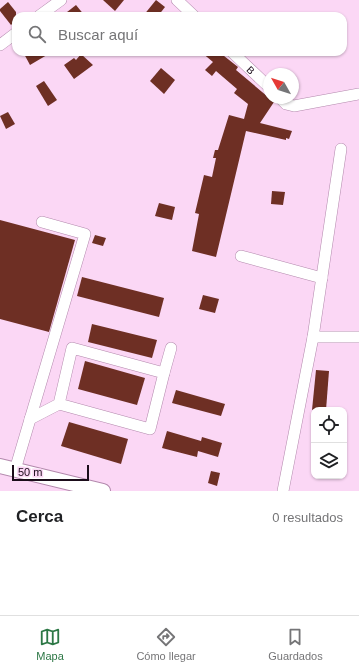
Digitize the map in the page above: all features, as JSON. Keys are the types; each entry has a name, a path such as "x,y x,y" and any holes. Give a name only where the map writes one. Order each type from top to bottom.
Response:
{"main road":[{"path":"0,466 103,491"}],"street":[{"path":"45,12 61,0"},
{"path":"177,0 190,12"},
{"path":"0,45 12,36"},
{"name":"B","path":"236,56 263,82"},
{"path":"292,104 298,106 359,94"},
{"path":"284,491 313,337 341,149"},
{"path":"15,470 85,234 42,222"},
{"path":"240,256 322,278"},
{"path":"313,337 359,337"},
{"path":"59,404 72,348 164,373"},
{"path":"30,419 59,404 150,429 171,348"}],"building":[{"path":"103,0 124,0 115,11"},
{"path":"156,0 165,7 161,12 146,12"},
{"path":"8,2 16,12 12,12 11,25 0,11 0,9"},
{"path":"76,5 82,12 67,12"},
{"path":"25,56 45,56 30,65"},
{"path":"79,56 83,56 93,65 74,79 64,65 74,58 76,60"},
{"path":"206,56 224,56 238,67 236,70 263,93 263,104 273,104 260,123 292,131 289,139 286,138 286,140 246,131 216,257 192,251 199,214 195,213 204,175 212,177 216,158 213,158 215,150 218,150 229,115 244,119 248,104 234,93 237,89 216,71 212,76 205,70 213,62"},
{"path":"161,68 175,80 164,94 150,81"},
{"path":"44,81 57,100 48,106 36,86"},
{"path":"8,112 15,124 6,129 0,116"},
{"path":"272,191 285,192 283,205 271,204"},
{"path":"159,203 175,207 172,220 155,216"},
{"path":"0,220 75,240 49,332 0,319"},
{"path":"95,235 106,238 103,246 92,243"},
{"path":"82,277 164,298 159,317 77,296"},
{"path":"203,295 219,299 215,313 199,309"},
{"path":"92,324 157,340 152,358 88,342"},
{"path":"85,361 145,378 137,405 78,389"},
{"path":"316,370 329,371 326,407 312,407"},
{"path":"176,390 225,404 221,416 172,403"},
{"path":"69,422 128,439 121,464 61,446"},
{"path":"167,431 201,441 202,437 222,443 218,457 198,451 197,457 162,448"},
{"path":"211,471 220,473 217,486 208,483"}]}
